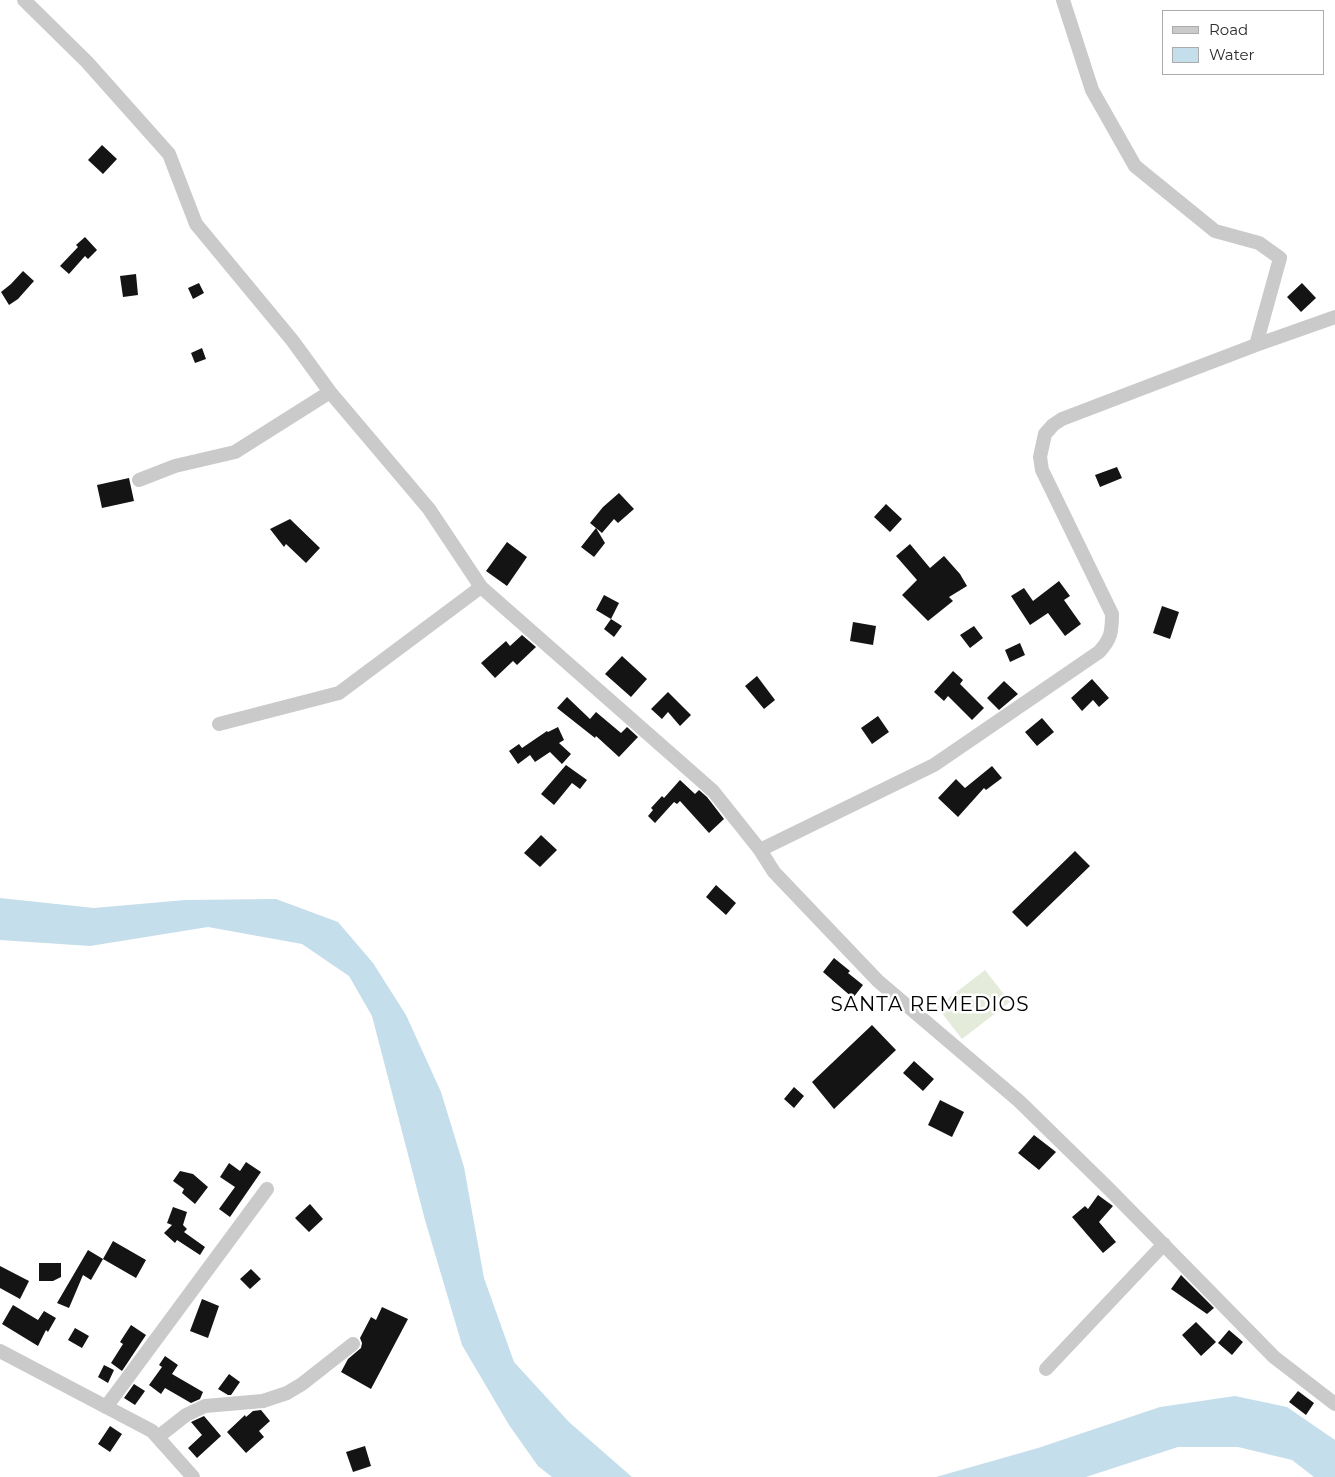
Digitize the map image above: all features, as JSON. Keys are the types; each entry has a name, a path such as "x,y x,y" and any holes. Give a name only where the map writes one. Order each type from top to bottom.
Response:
{"street":[{"path":"24,0 87,62 169,154 196,224 292,340 330,392 430,509 481,587 713,791 760,850 774,872 878,981 1019,1101 1164,1244 1274,1357 1335,1404"},
{"path":"1064,0 1092,90 1134,166 1215,231 1259,243 1280,258 1256,345"},
{"path":"760,850 934,765 1099,652 1108,642 1112,629 1112,614 1042,470 1040,457 1045,434 1053,425 1062,419 1335,317"},
{"path":"138,480 176,466 235,452 330,392"},
{"path":"219,724 339,694 481,587"},
{"path":"106,1407 267,1189"},
{"path":"1046,1369 1164,1244"},
{"path":"158,1437 186,1415 205,1406 262,1401 287,1393 302,1384 353,1344"},
{"path":"0,1351 152,1431 193,1477"}],"green space":[{"path":"985,970 1010,1002 962,1039 937,1007"}],"water":[{"path":"0,898 94,908 185,900 276,899 338,922 373,963 406,1015 441,1092 464,1167 484,1278 514,1362 569,1422 632,1477 552,1477 538,1466 509,1425 462,1345 425,1220 372,1016 349,976 302,944 208,927 90,946 0,940"},
{"path":"1235,1396 1287,1407 1335,1440 1335,1477 1314,1477 1292,1460 1238,1447 1178,1447 1086,1477 936,1477 1038,1448 1160,1407"}],"building":[{"path":"102,145 117,159 103,174 88,160"},
{"path":"85,237 97,250 88,259 85,256 69,274 60,266 78,247 76,245"},
{"path":"23,271 34,281 18,299 9,305 1,292"},
{"path":"136,274 138,295 123,297 120,276"},
{"path":"199,283 204,293 193,299 188,288"},
{"path":"1302,283 1316,298 1301,312 1287,297"},
{"path":"202,348 206,359 195,363 191,353"},
{"path":"1117,467 1122,478 1100,487 1095,475"},
{"path":"129,478 134,501 102,508 97,485"},
{"path":"619,493 634,509 618,523 614,519 602,533 590,523 603,507"},
{"path":"886,504 902,519 890,532 874,517"},
{"path":"290,519 320,548 306,563 286,544 284,547 270,529"},
{"path":"596,528 605,543 594,557 581,547"},
{"path":"507,542 527,557 507,586 486,571"},
{"path":"910,544 930,568 944,556 960,574 967,586 949,597 953,601 928,621 902,595 917,580 896,556"},
{"path":"1059,581 1070,596 1064,600 1081,624 1065,636 1048,613 1030,625 1011,596 1024,588 1033,601"},
{"path":"604,595 619,603 611,619 596,610"},
{"path":"1162,606 1179,612 1170,639 1153,633"},
{"path":"611,619 622,626 614,637 604,629"},
{"path":"853,622 876,626 873,645 850,641"},
{"path":"974,626 983,638 970,648 960,635"},
{"path":"522,635 536,647 517,665 513,661 495,678 481,663 506,641 510,646"},
{"path":"1020,643 1025,655 1010,662 1005,650"},
{"path":"622,656 647,679 631,697 605,674"},
{"path":"953,671 963,680 960,684 984,708 972,720 948,696 944,701 934,692"},
{"path":"757,676 775,700 764,709 745,686"},
{"path":"1092,679 1109,698 1099,707 1093,700 1082,711 1071,698"},
{"path":"1004,681 1018,694 999,710 987,698"},
{"path":"668,692 691,715 680,726 668,712 662,719 651,709"},
{"path":"567,697 590,719 596,712 621,733 627,727 638,737 619,757 596,736 595,738 557,708"},
{"path":"878,716 889,732 872,744 861,728"},
{"path":"1042,718 1054,732 1037,746 1025,732"},
{"path":"558,727 564,740 559,743 571,754 562,764 550,752 535,762 530,755 518,764 509,751 519,744 522,748 547,731"},
{"path":"566,765 587,780 580,789 572,783 554,805 541,794"},
{"path":"992,766 1002,778 986,790 984,788 958,817 938,798 956,779 965,788"},
{"path":"680,780 695,794 699,790 707,797 724,819 709,833 680,801 677,804 674,802 655,823 648,816 653,810 651,808 662,796 664,798"},
{"path":"541,835 557,850 540,867 524,853"},
{"path":"1075,851 1090,866 1027,927 1012,912"},
{"path":"716,885 736,903 726,915 706,897"},
{"path":"834,958 863,985 853,998 823,972"},
{"path":"872,1025 896,1050 834,1109 812,1082"},
{"path":"914,1061 934,1079 923,1091 903,1073"},
{"path":"794,1087 804,1096 794,1108 784,1099"},
{"path":"940,1100 964,1112 952,1137 928,1125"},
{"path":"1034,1135 1056,1152 1039,1170 1018,1153"},
{"path":"246,1162 261,1172 230,1217 219,1209 235,1187 220,1177 229,1163 240,1171"},
{"path":"180,1171 193,1174 208,1187 195,1204 182,1193 184,1189 173,1181"},
{"path":"1098,1195 1113,1206 1099,1222 1116,1242 1103,1253 1072,1217 1085,1206 1088,1209"},
{"path":"310,1204 323,1219 309,1232 295,1218"},
{"path":"173,1207 187,1212 183,1225 187,1229 184,1232 205,1247 200,1255 177,1240 175,1243 164,1233 172,1225 167,1223"},
{"path":"113,1241 146,1260 136,1278 103,1259"},
{"path":"88,1250 103,1259 91,1280 83,1275 69,1308 57,1303"},
{"path":"39,1263 61,1263 61,1277 53,1281 39,1281"},
{"path":"0,1266 29,1281 20,1299 0,1288"},
{"path":"251,1269 261,1279 250,1289 240,1279"},
{"path":"1181,1275 1214,1308 1207,1314 1171,1289"},
{"path":"202,1299 219,1306 208,1338 190,1331"},
{"path":"13,1305 38,1320 44,1311 56,1318 48,1332 46,1330 38,1346 2,1324"},
{"path":"382,1307 408,1319 371,1389 341,1372 348,1359 361,1348 360,1338 371,1317 376,1320"},
{"path":"1196,1322 1216,1342 1201,1356 1182,1335"},
{"path":"131,1325 146,1335 122,1371 111,1363 123,1344 120,1342"},
{"path":"75,1328 89,1336 82,1348 68,1340"},
{"path":"1229,1330 1243,1342 1232,1355 1218,1343"},
{"path":"165,1356 178,1365 172,1374 203,1392 200,1399 191,1403 165,1388 161,1394 149,1385 162,1367 159,1365"},
{"path":"104,1365 114,1370 108,1383 98,1377"},
{"path":"229,1374 240,1382 231,1395 218,1389"},
{"path":"134,1384 145,1391 135,1405 124,1398"},
{"path":"1298,1391 1314,1403 1306,1415 1289,1402"},
{"path":"261,1410 270,1421 259,1431 264,1437 246,1453 227,1432 245,1415 246,1417 253,1411"},
{"path":"204,1416 221,1436 197,1458 188,1448 202,1435 191,1422"},
{"path":"110,1426 122,1434 110,1452 98,1444"},
{"path":"365,1446 371,1466 353,1472 346,1452"}],"district":[{"name":"SANTA REMEDIOS","path":"930,1005"}]}
